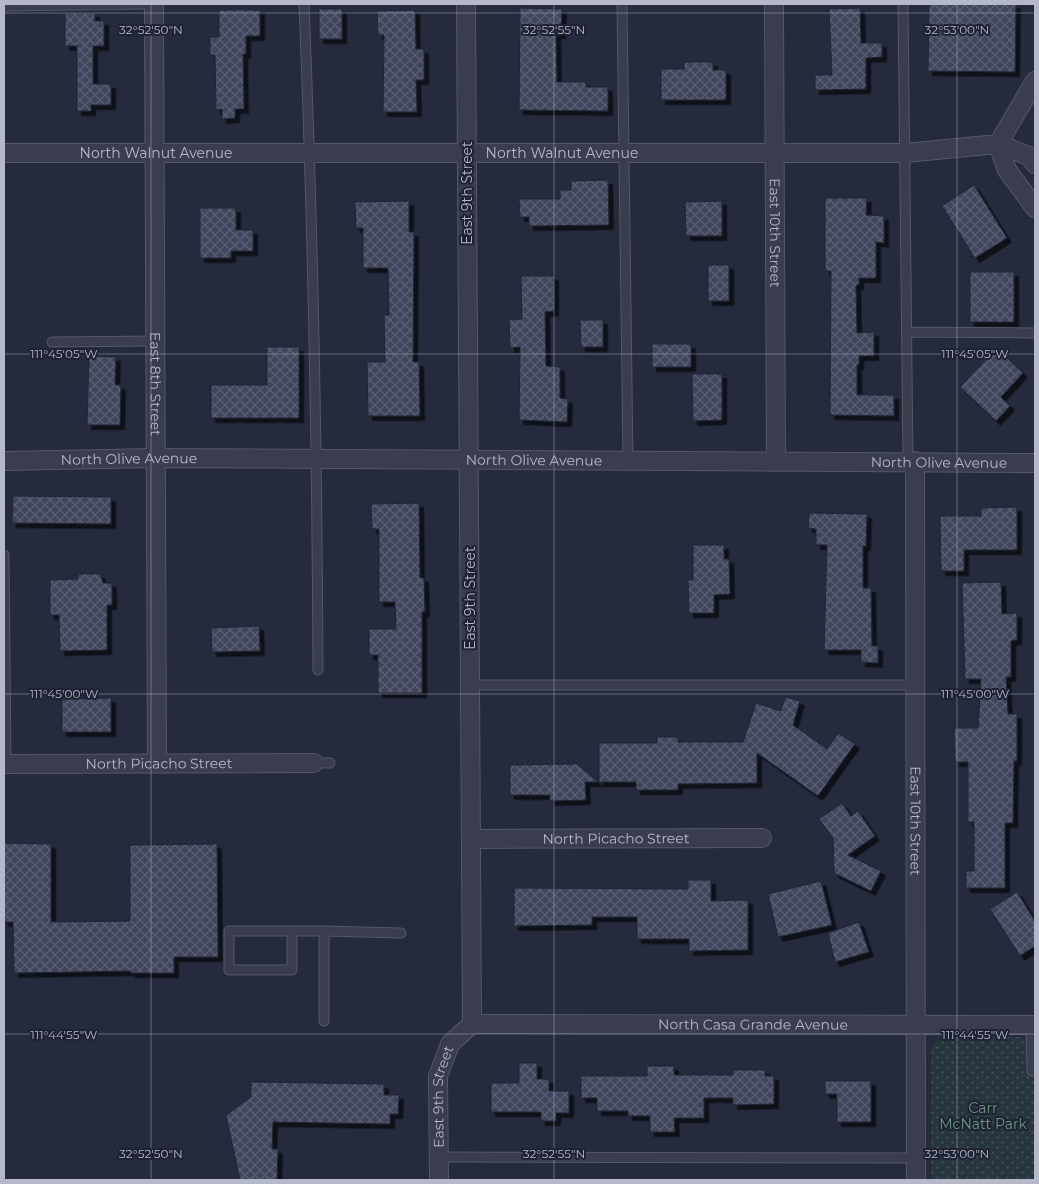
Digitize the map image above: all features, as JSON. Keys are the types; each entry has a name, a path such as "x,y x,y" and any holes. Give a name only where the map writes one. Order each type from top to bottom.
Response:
{"street":[{"name":"East 8th Street","path":"154,4 157,764"},
{"name":"East 9th Street","path":"439,1180 438,1076 450,1044 472,1024 466,4"},
{"name":"East 10th Street","path":"774,4 776,462"},
{"path":"1035,81 998,144 1007,170 1035,208"},
{"name":"North Walnut Avenue","path":"4,153 904,153 998,144"},
{"path":"998,144 1029,156 1035,164"},
{"name":"North Olive Avenue","path":"4,461 155,458 1035,463"},
{"name":"East 10th Street","path":"911,461 915,685 916,1180"},
{"name":"North Picacho Street","path":"5,764 322,763"},
{"name":"North Picacho Street","path":"471,840 762,838"},
{"name":"North Casa Grande Avenue","path":"472,1024 1033,1025"}],"lane":[{"path":"4,6 149,4"},
{"path":"304,4 310,153 317,459 318,670"},
{"path":"622,4 626,153 628,461"},
{"path":"903,4 906,332 911,461"},
{"path":"906,332 1035,333"},
{"path":"52,342 155,341"},
{"path":"4,554 5,764"},
{"path":"470,685 915,685"},
{"path":"292,931 292,970 229,970 229,931 292,931 324,931 401,933"},
{"path":"324,931 324,1020"},
{"path":"1032,1071 1033,1025"},
{"path":"439,1156 916,1158"}],"green space":[{"name":"Carr McNatt Park","path":"947,1037 1035,1037 1035,1180 931,1180 931,1051 934,1043"}],"building":[{"path":"929,4 1016,4 1015,72 928,71"},
{"path":"520,8 562,9 561,34 556,34 557,82 586,82 586,87 608,87 608,111 519,110"},
{"path":"860,8 861,43 882,43 882,57 866,58 866,89 815,90 815,75 832,75 829,9"},
{"path":"319,9 342,9 342,39 319,39"},
{"path":"219,10 260,10 260,36 246,36 246,54 243,54 244,109 235,109 235,118 222,119 222,109 216,110 215,55 210,55 210,37 219,37"},
{"path":"415,10 416,49 424,49 424,80 416,80 417,112 383,112 384,35 378,35 377,11"},
{"path":"65,13 95,13 95,21 104,21 104,46 93,46 93,84 111,84 111,105 91,105 91,111 77,111 77,46 65,46"},
{"path":"684,62 713,62 713,70 726,70 726,100 661,100 661,69 684,69"},
{"path":"608,180 609,225 529,226 529,217 520,217 519,199 560,199 560,190 571,190 571,181"},
{"path":"974,185 1007,238 975,258 942,206"},
{"path":"825,198 867,198 866,215 884,216 884,243 876,242 876,278 859,278 859,285 856,285 857,333 874,332 874,356 859,356 859,365 857,365 857,395 894,395 894,416 830,415 831,271 825,271"},
{"path":"409,201 409,232 414,232 413,362 419,362 420,416 368,416 367,362 385,362 384,315 389,315 388,268 363,268 363,228 356,228 355,202"},
{"path":"722,201 722,236 686,236 685,202"},
{"path":"200,208 236,208 236,230 253,230 253,251 231,251 231,258 200,258"},
{"path":"708,265 729,265 729,301 708,301"},
{"path":"970,272 1014,272 1014,322 970,322"},
{"path":"521,276 554,276 554,311 545,312 546,366 560,367 560,398 568,399 567,422 519,420 520,347 510,348 509,320 522,319"},
{"path":"580,320 603,320 603,347 581,347"},
{"path":"652,344 691,344 691,367 652,367"},
{"path":"267,347 299,347 299,418 211,418 211,385 267,385"},
{"path":"997,348 1023,373 1001,397 1010,406 996,421 960,387"},
{"path":"89,356 116,357 115,385 121,385 120,425 87,425"},
{"path":"692,374 722,374 722,420 693,421"},
{"path":"13,496 111,497 111,524 12,523"},
{"path":"419,503 420,578 424,578 425,612 422,612 422,693 378,693 378,655 369,655 369,629 396,629 395,602 379,602 379,529 372,529 371,504"},
{"path":"1017,507 1017,550 964,550 964,571 941,571 940,516 981,516 981,508"},
{"path":"809,513 867,514 866,546 863,546 863,588 871,588 872,646 878,646 878,663 861,662 861,650 824,650 827,545 816,545 816,529 808,528"},
{"path":"693,545 724,545 724,559 729,559 730,594 714,595 714,613 689,613 688,580 693,580"},
{"path":"78,574 100,574 103,583 112,583 112,605 107,605 107,650 60,651 59,615 50,615 50,580 78,579"},
{"path":"1001,582 1002,614 1017,613 1017,640 1011,641 1011,677 1006,677 1008,714 1017,714 1017,761 1014,761 1013,823 1005,823 1005,888 966,888 966,871 974,871 974,822 968,822 968,762 955,762 954,728 978,728 981,679 965,679 962,583"},
{"path":"259,626 260,651 212,652 211,628"},
{"path":"785,697 800,701 793,725 827,749 838,733 855,744 818,796 757,753 757,783 678,784 678,790 636,790 636,782 599,782 599,743 657,743 657,737 678,737 678,742 743,742 756,703 781,711"},
{"path":"111,698 111,732 62,732 62,699"},
{"path":"577,764 598,782 585,782 586,800 550,801 550,795 510,795 510,765"},
{"path":"842,803 851,816 858,811 875,836 848,855 881,871 871,891 834,873 833,838 819,819"},
{"path":"4,843 51,844 51,922 130,921 130,845 217,844 218,957 174,957 174,973 131,973 131,971 14,973 13,922 4,922"},
{"path":"688,880 711,880 711,901 748,900 748,950 689,951 689,939 637,939 637,917 592,917 592,925 514,926 514,888 688,889"},
{"path":"821,881 832,925 778,937 768,894"},
{"path":"1017,892 1035,921 1035,946 1020,956 990,909"},
{"path":"859,922 869,952 835,962 828,933"},
{"path":"519,1063 537,1063 537,1079 549,1079 549,1091 569,1091 569,1113 556,1113 556,1121 541,1121 541,1112 491,1112 491,1083 519,1083"},
{"path":"647,1066 674,1066 674,1075 733,1075 733,1070 765,1070 765,1076 774,1076 774,1104 733,1105 733,1098 704,1098 704,1118 674,1118 675,1132 650,1132 650,1116 628,1116 628,1111 597,1111 597,1098 581,1098 581,1076 647,1076"},
{"path":"825,1081 871,1081 871,1122 837,1122 837,1094 825,1094"},
{"path":"251,1082 384,1084 384,1095 399,1095 398,1114 390,1114 390,1124 273,1122 272,1149 278,1149 277,1180 240,1180 226,1115 251,1097"}]}
